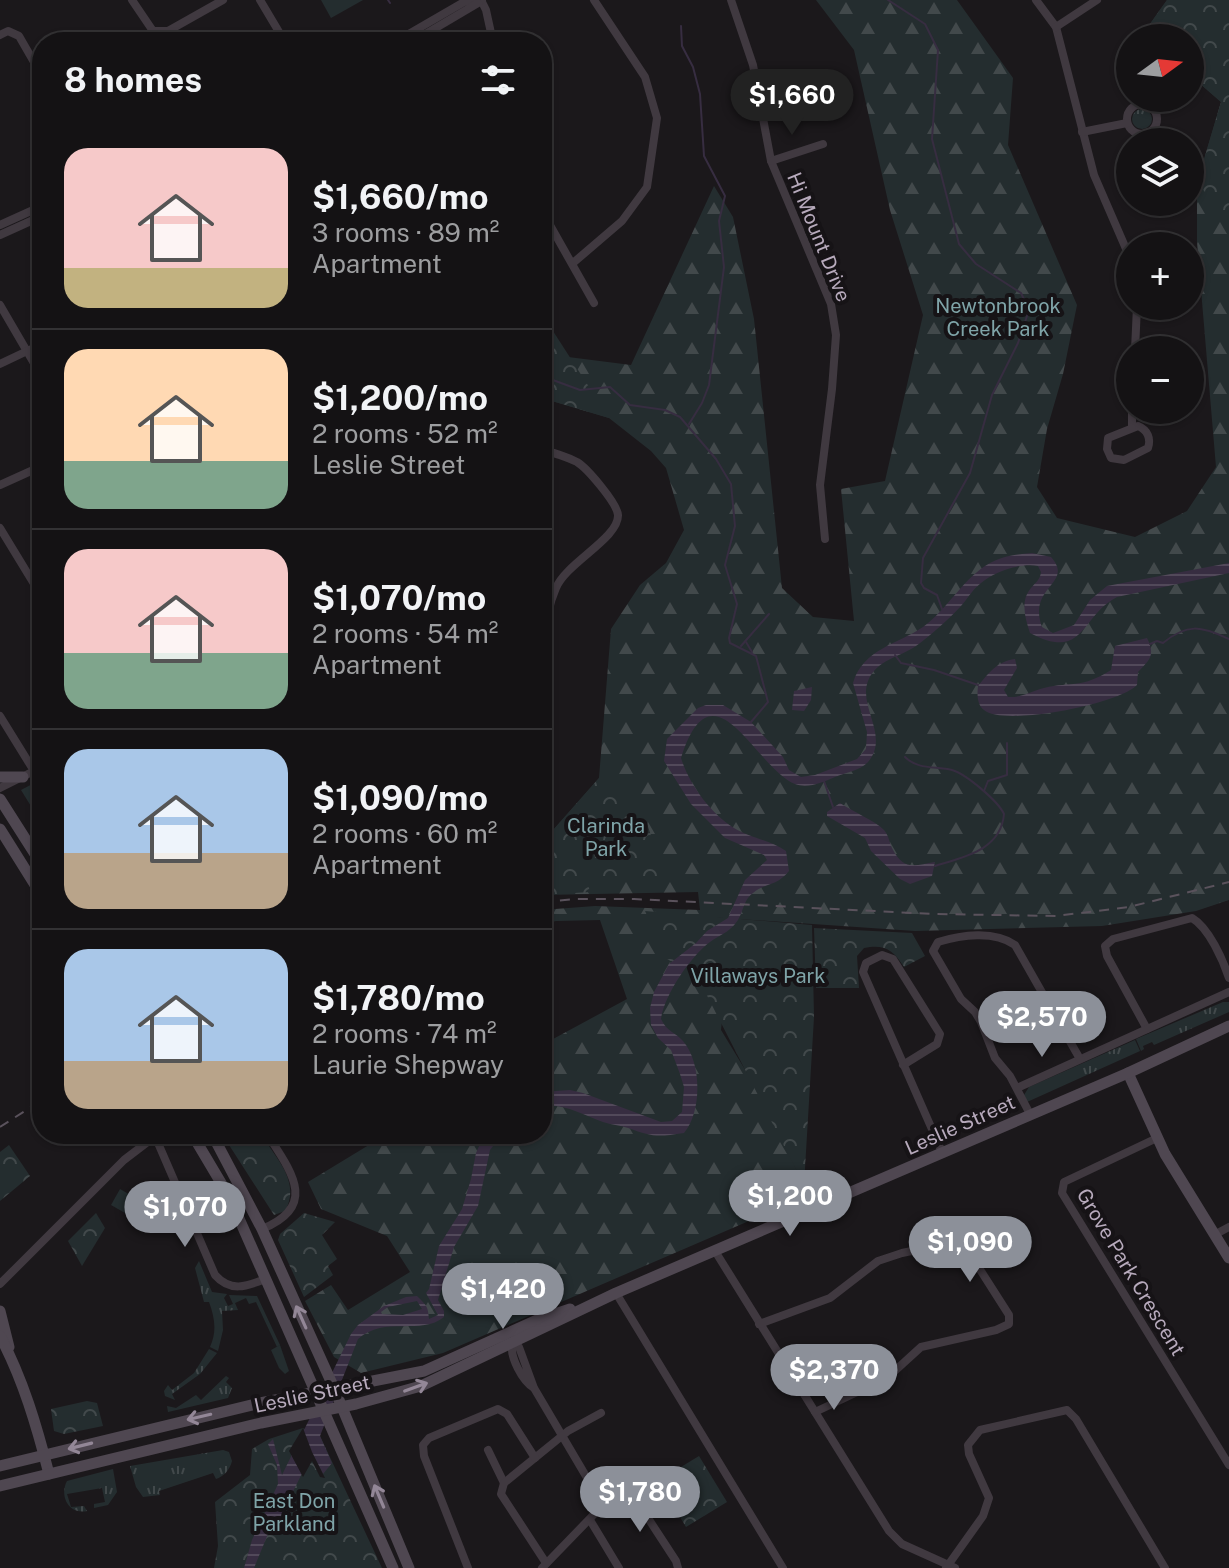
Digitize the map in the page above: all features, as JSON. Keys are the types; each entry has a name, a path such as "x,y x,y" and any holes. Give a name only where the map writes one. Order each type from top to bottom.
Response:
{"main road":[{"path":"0,777 32,772"},
{"path":"0,799 32,849"},
{"path":"0,829 32,880"},
{"name":"Leslie Street","path":"0,1486 421,1386 537,1320 616,1293 715,1251 1128,1073 1229,1026"},
{"path":"1128,1073 1157,1138 1229,1258"},
{"path":"198,1144 230,1198 393,1568"},
{"path":"217,1144 262,1229 334,1388 409,1568"},
{"path":"0,1311 11,1356 49,1474"},
{"path":"0,1336 11,1356"},
{"name":"Leslie Street","path":"0,1466 315,1392 424,1371 510,1338"}],"street":[{"path":"132,0 153,31 168,31 223,0"},
{"path":"260,0 279,32"},
{"path":"412,32 464,2 482,0"},
{"path":"429,32 482,0"},
{"path":"482,0 491,32"},
{"path":"573,263 622,221 647,187 657,118 645,77 594,0"},
{"name":"Hi Mount Drive","path":"731,0 753,65 771,161 831,304 836,335 820,485 825,539"},
{"path":"1036,0 1056,27 1094,175 1119,232"},
{"path":"1056,27 1097,0"},
{"path":"0,35 8,31 19,36 32,59"},
{"path":"1082,132 1127,123"},
{"path":"771,161 823,144"},
{"path":"0,225 32,211"},
{"path":"0,235 32,221"},
{"path":"552,228 594,303"},
{"path":"0,305 32,360"},
{"path":"0,364 32,349"},
{"path":"1132,427 1144,429 1149,441 1148,448 1124,460 1115,460 1107,449 1108,438 1132,427"},
{"path":"552,452 581,464 615,504 618,516 615,529 578,560 557,583 552,597"},
{"path":"0,485 32,471"},
{"path":"0,528 32,581"},
{"path":"0,716 32,770"},
{"path":"0,788 32,772"},
{"path":"1147,1029 1107,956 1105,946 1113,939 1192,918 1199,923 1229,978"},
{"path":"1030,1114 1017,1088 995,1058 981,1022 961,999 933,951 938,942 958,936 1004,937 1015,945 1080,1059"},
{"path":"903,1065 937,1044 940,1034 893,959 882,955 866,963 863,972 903,1065 942,1152"},
{"path":"1017,1088 1229,992"},
{"name":"Grove Park Crescent","path":"1157,1138 1064,1182 1062,1193 1229,1465"},
{"path":"0,1284 124,1160 144,1144"},
{"path":"160,1144 215,1275 225,1284 235,1287 265,1279"},
{"path":"262,1229 287,1215 296,1200 294,1180 273,1144"},
{"path":"1214,1235 1229,1227"},
{"path":"759,1324 830,1298 878,1261 960,1241 968,1245 972,1257 1009,1315 1009,1324 996,1330 921,1347 887,1378 815,1412"},
{"path":"715,1251 889,1531 902,1544 950,1567 983,1516 989,1498 968,1445 980,1430 1067,1410 1076,1419 1165,1568"},
{"path":"616,1293 783,1568"},
{"path":"510,1338 519,1347 534,1388 603,1505"},
{"path":"468,1568 424,1456 423,1445 429,1438 498,1409 507,1414 535,1458"},
{"path":"601,1413 568,1431 504,1483 501,1494 544,1565 603,1505 629,1489 678,1568"},
{"path":"488,1450 504,1483"},
{"path":"590,1520 619,1568"}],"green space":[{"path":"321,0 363,0 331,18"},
{"name":"Newtonbrook Creek Park","path":"816,0 957,0 1013,78 1008,145 1077,305 1063,374 1047,429 1037,487 1057,518 1135,537 1187,511 1216,467 1204,320 1204,232 1197,232 1197,216 1204,216 1204,159 1221,102 1204,87 1204,24 1150,24 1167,0 1229,0 1229,900 1196,911 1102,926 915,931 709,917 731,937 721,1030 755,1086 809,1195 443,1353 361,1373 334,1357 305,1301 331,1285 348,1310 410,1272 387,1236 321,1209 308,1182 371,1144 552,1144 552,1040 627,999 600,920 552,922 552,909 595,906 700,910 698,892 552,895 552,830 599,778 611,629 640,585 666,563 684,530 666,468 651,451 609,418 552,401 552,331 568,357 631,365 714,186 733,217 754,319 782,588 813,617 854,621 841,489 885,481 923,315 890,210 854,50"},
{"path":"1167,0 1229,0 1229,219 1204,191 1204,159 1221,102 1204,87 1204,24 1150,24"},
{"path":"1135,112 1149,112 1151,123 1146,128 1138,128 1133,123"},
{"path":"552,330 609,418 552,401"},
{"name":"Clarinda Park","path":"599,778 639,800 667,883 587,880 590,892 552,894 554,829"},
{"path":"32,784 32,808 21,790"},
{"name":"Villaways Park","path":"645,911 812,925 814,1017 804,1185 697,976 667,959"},
{"path":"814,928 912,933 925,956 904,967 888,950 864,948 857,956 859,988 816,988"},
{"path":"1229,1002 1229,1012 1154,1045 1152,1042 1143,1046 1141,1051 1136,1039"},
{"path":"1135,1040 1140,1051 1027,1102 1024,1095 1029,1087"},
{"path":"228,1144 268,1144 280,1162 289,1181 289,1200 285,1211 274,1215"},
{"path":"9,1145 30,1176 0,1201 0,1152"},
{"path":"120,1189 153,1208 144,1224 111,1205"},
{"path":"96,1213 105,1228 82,1266 68,1241"},
{"path":"304,1213 335,1222 322,1235 337,1259 328,1266 333,1275 304,1297 278,1240 280,1234"},
{"path":"199,1261 212,1292 227,1294 224,1298 228,1306 233,1304 229,1295 257,1296 280,1345 277,1347 256,1302 249,1304 246,1298 235,1303 238,1310 222,1311 223,1330 218,1351 210,1347 214,1336 214,1319 209,1302 204,1302 195,1268"},
{"path":"280,1345 289,1371 285,1374 271,1350"},
{"path":"209,1349 217,1353 200,1374 172,1394 175,1400 165,1396 168,1385 172,1390 194,1373"},
{"path":"226,1376 229,1378 226,1382 232,1388 228,1398 168,1412 167,1406 176,1408 196,1395 201,1400"},
{"path":"87,1401 97,1403 103,1426 64,1434 54,1431 51,1409"},
{"name":"East Don Parkland","path":"303,1428 320,1436 382,1568 214,1568 218,1546 215,1502 250,1475 252,1449 269,1439"},
{"path":"223,1450 229,1452 232,1461 219,1478 216,1479 213,1473 159,1491 160,1495 143,1497 136,1487 130,1466"},
{"path":"699,1456 727,1502 686,1527 658,1481"},
{"path":"113,1469 117,1492 108,1505 94,1508 94,1504 105,1502 102,1488 67,1494 71,1507 65,1498 67,1481"},
{"path":"84,1506 87,1511 71,1507"}],"shaded area":[{"path":"1032,553 1051,557 1057,566 1058,574 1040,603 1039,613 1042,627 1053,633 1074,625 1090,600 1107,586 1229,563 1229,573 1117,597 1105,605 1080,633 1062,642 1048,641 1030,633 1028,627 1025,604 1028,593 1040,577 1038,566 1016,567 993,575 978,585 928,637 877,668 868,681 866,691 875,732 874,752 861,767 815,784 795,784 780,774 735,727 721,718 707,717 693,729 681,758 689,778 709,807 725,822 786,851 789,871 780,880 749,896 735,924 695,957 663,1009 663,1023 683,1041 694,1062 697,1100 690,1124 684,1133 655,1135 552,1106 552,1091 570,1090 661,1122 672,1121 682,1112 684,1087 680,1074 671,1050 658,1038 651,1025 650,1008 654,992 669,964 707,931 728,918 745,880 767,860 764,855 725,838 691,804 664,761 667,739 698,708 723,705 751,722 783,757 789,770 801,777 857,759 866,749 867,732 853,683 865,662 923,627 980,569 1016,555"},
{"path":"1147,638 1151,654 1138,672 1137,685 1108,699 1061,711 1014,716 996,715 984,710 979,702 978,686 1003,662 1015,659 1017,668 1004,690 1008,697 1018,696 1101,676 1111,670 1115,646"},
{"path":"812,687 811,700 804,711 792,710 794,691"},
{"path":"840,803 884,830 901,861 910,865 935,862 932,876 910,884 900,879 871,851 865,838 827,816 827,812"},
{"path":"480,1144 494,1144 490,1150 478,1206 454,1247 438,1300 444,1317 425,1325 380,1328 358,1339 320,1436 332,1463 323,1474 312,1453 281,1516 270,1529 254,1568 244,1568 252,1540 278,1484 277,1465 268,1444 273,1439 282,1475 351,1334 384,1306 406,1297 417,1296 426,1306 429,1319 438,1315 426,1293 439,1246 462,1209","holes":["417,1301 422,1309 403,1315 382,1314 381,1312 388,1307"]}],"pier":[{"path":"303,1428 325,1478 320,1477 312,1461 303,1477 289,1451"}],"waterway":[{"path":"888,0 925,24 938,50 932,139 959,244 976,264 1021,293 1029,310 1018,343 992,395 970,473 923,558 921,583 937,595 942,609"},
{"path":"681,26 682,46 693,67 700,94 704,156 725,196 719,221 724,267 709,385 689,424"},
{"path":"552,380 580,390 610,387 630,405 665,410 680,417 716,459 731,484 735,526 725,565 737,604 729,638 730,643 756,656 768,702 751,722"},
{"path":"741,646 769,614"},
{"path":"1150,644 1157,641 1163,643 1180,632 1194,629 1210,631 1229,639"},
{"path":"746,642 752,652"},
{"path":"895,655 901,663 978,685"},
{"path":"984,791 988,781 1007,775 1007,743"},
{"path":"905,757 921,766 958,773 989,795 1004,814 996,836 988,844 969,855 935,866"},
{"path":"824,781 833,807"}],"railway":[{"path":"552,901 634,899 933,914 1056,916 1129,907 1229,882"},
{"path":"0,1127 32,1106"}]}
